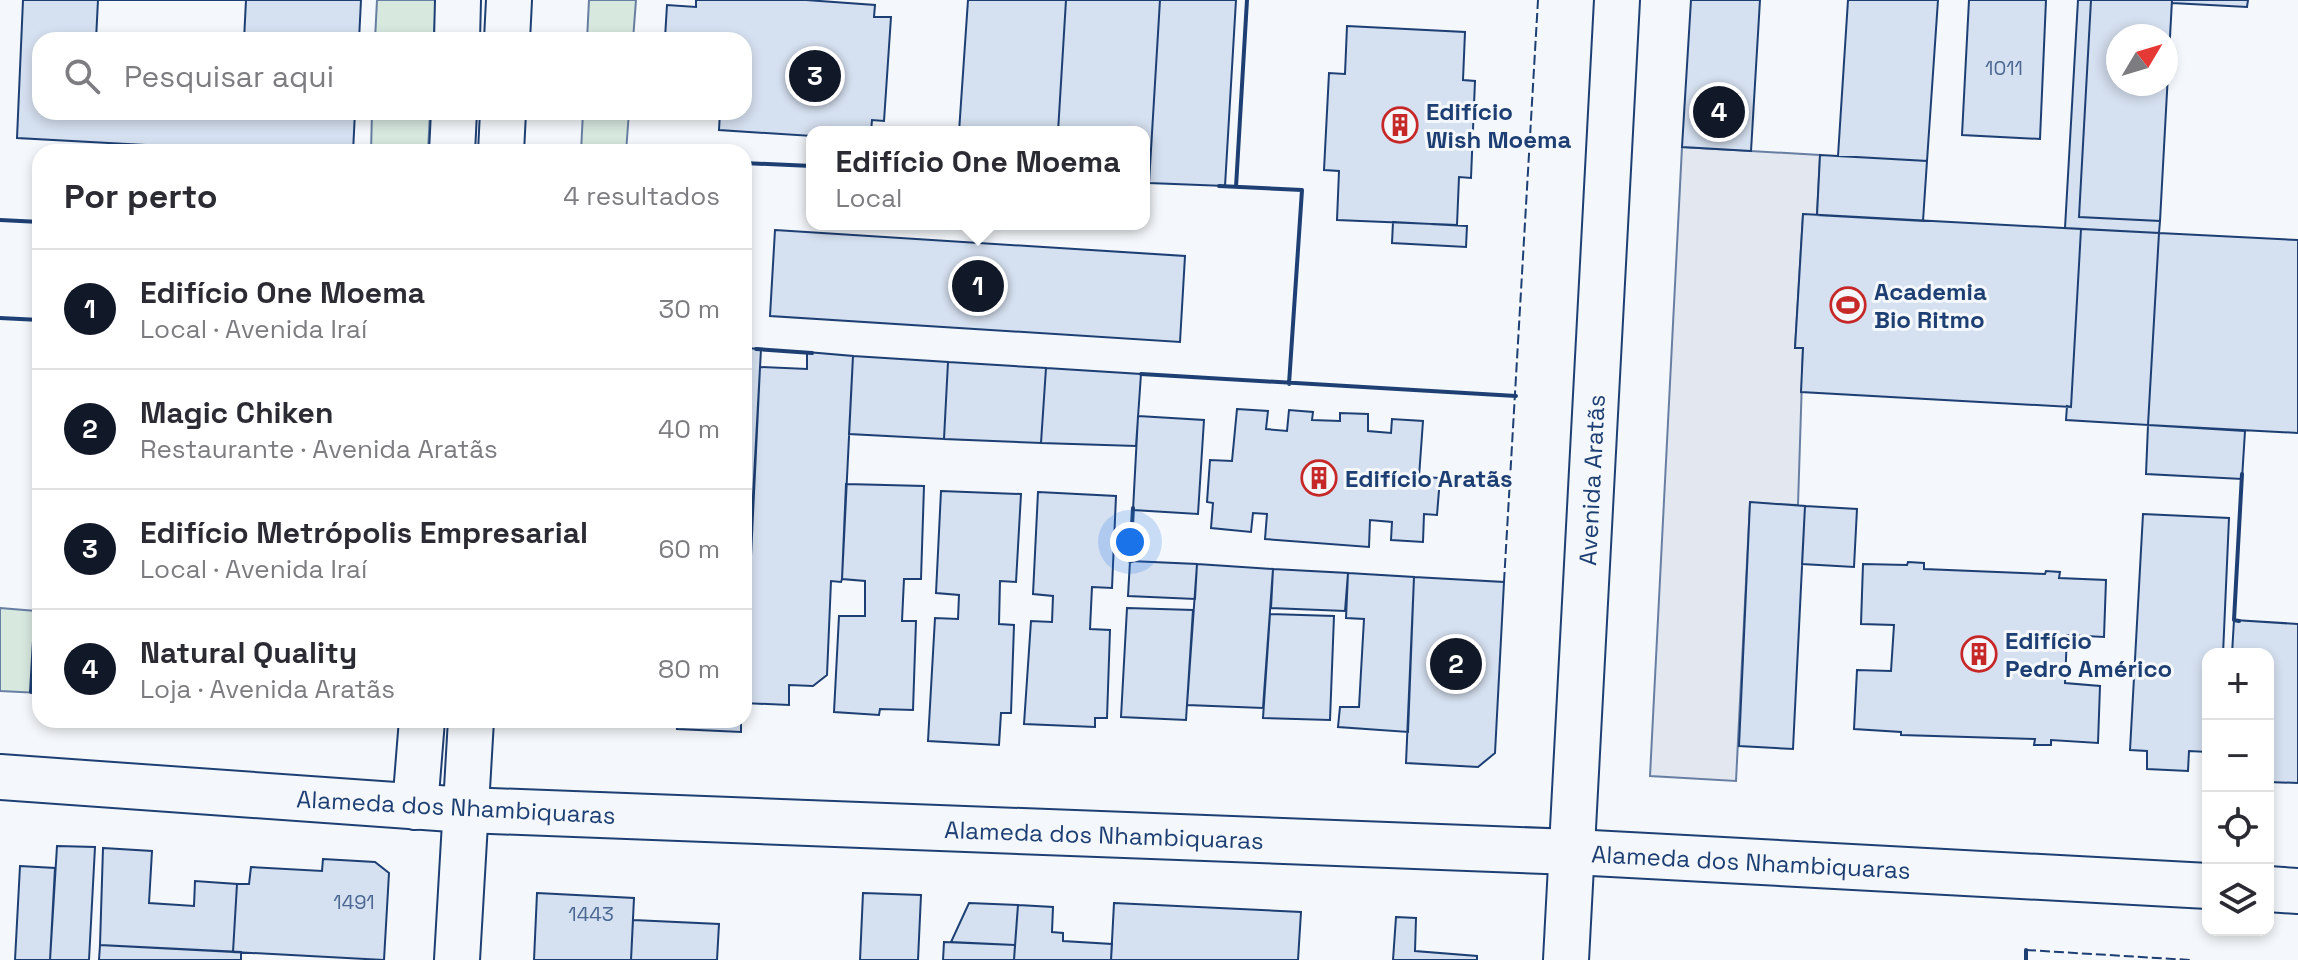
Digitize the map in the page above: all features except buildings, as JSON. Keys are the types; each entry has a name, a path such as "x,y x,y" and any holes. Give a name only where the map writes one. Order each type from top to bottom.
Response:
{"street":[{"path":"457,32 458,0"},
{"path":"507,32 509,0"},
{"name":"Avenida Aratãs","path":"1566,960 1617,0"},
{"path":"452,144 454,120"},
{"path":"501,144 503,120"},
{"path":"415,807 421,728"},
{"path":"457,960 471,728"},
{"name":"Alameda dos Nhambiquaras","path":"0,777 466,810 1573,852 2202,886"},
{"path":"2274,889 2298,891"}],"shaded area":[{"path":"377,0 436,0 434,32 375,32"},
{"path":"589,0 636,0 634,32 587,32"},
{"path":"372,120 430,120 428,144 371,144"},
{"path":"583,120 628,120 627,144 581,144"},
{"path":"1682,147 1820,155 1817,215 1803,215 1795,348 1803,348 1798,505 1750,503 1736,781 1650,776"},
{"path":"0,608 32,611 32,693 0,691"}],"fence":[{"path":"1504,582 1538,0"},
{"path":"2026,950 2190,960"}],"wall":[{"path":"1236,187 1247,0"},
{"path":"752,163 806,166"},
{"path":"1219,186 1302,190 1289,384"},
{"path":"0,220 32,222"},
{"path":"0,318 32,320"},
{"path":"756,349 812,353"},
{"path":"1141,374 1516,396"},
{"path":"2239,621 2234,620 2242,474"},
{"path":"1132,561 1133,508"},
{"path":"31,692 32,675"},
{"path":"2026,950 2026,960"}],"place":[{"name":"Edifício Metrópolis Empresarial","path":"815,76"},
{"name":"Natural Quality","path":"1719,112"},
{"name":"Edifício Wish Moema","path":"1400,125"},
{"name":"Edifício One Moema","path":"978,286"},
{"name":"Academia Bio Ritmo","path":"1848,305"},
{"name":"Edifício Aratãs","path":"1319,478"},
{"name":"Edifício Pedro Américo","path":"1979,654"},
{"name":"Magic Chiken","path":"1456,664"}]}
